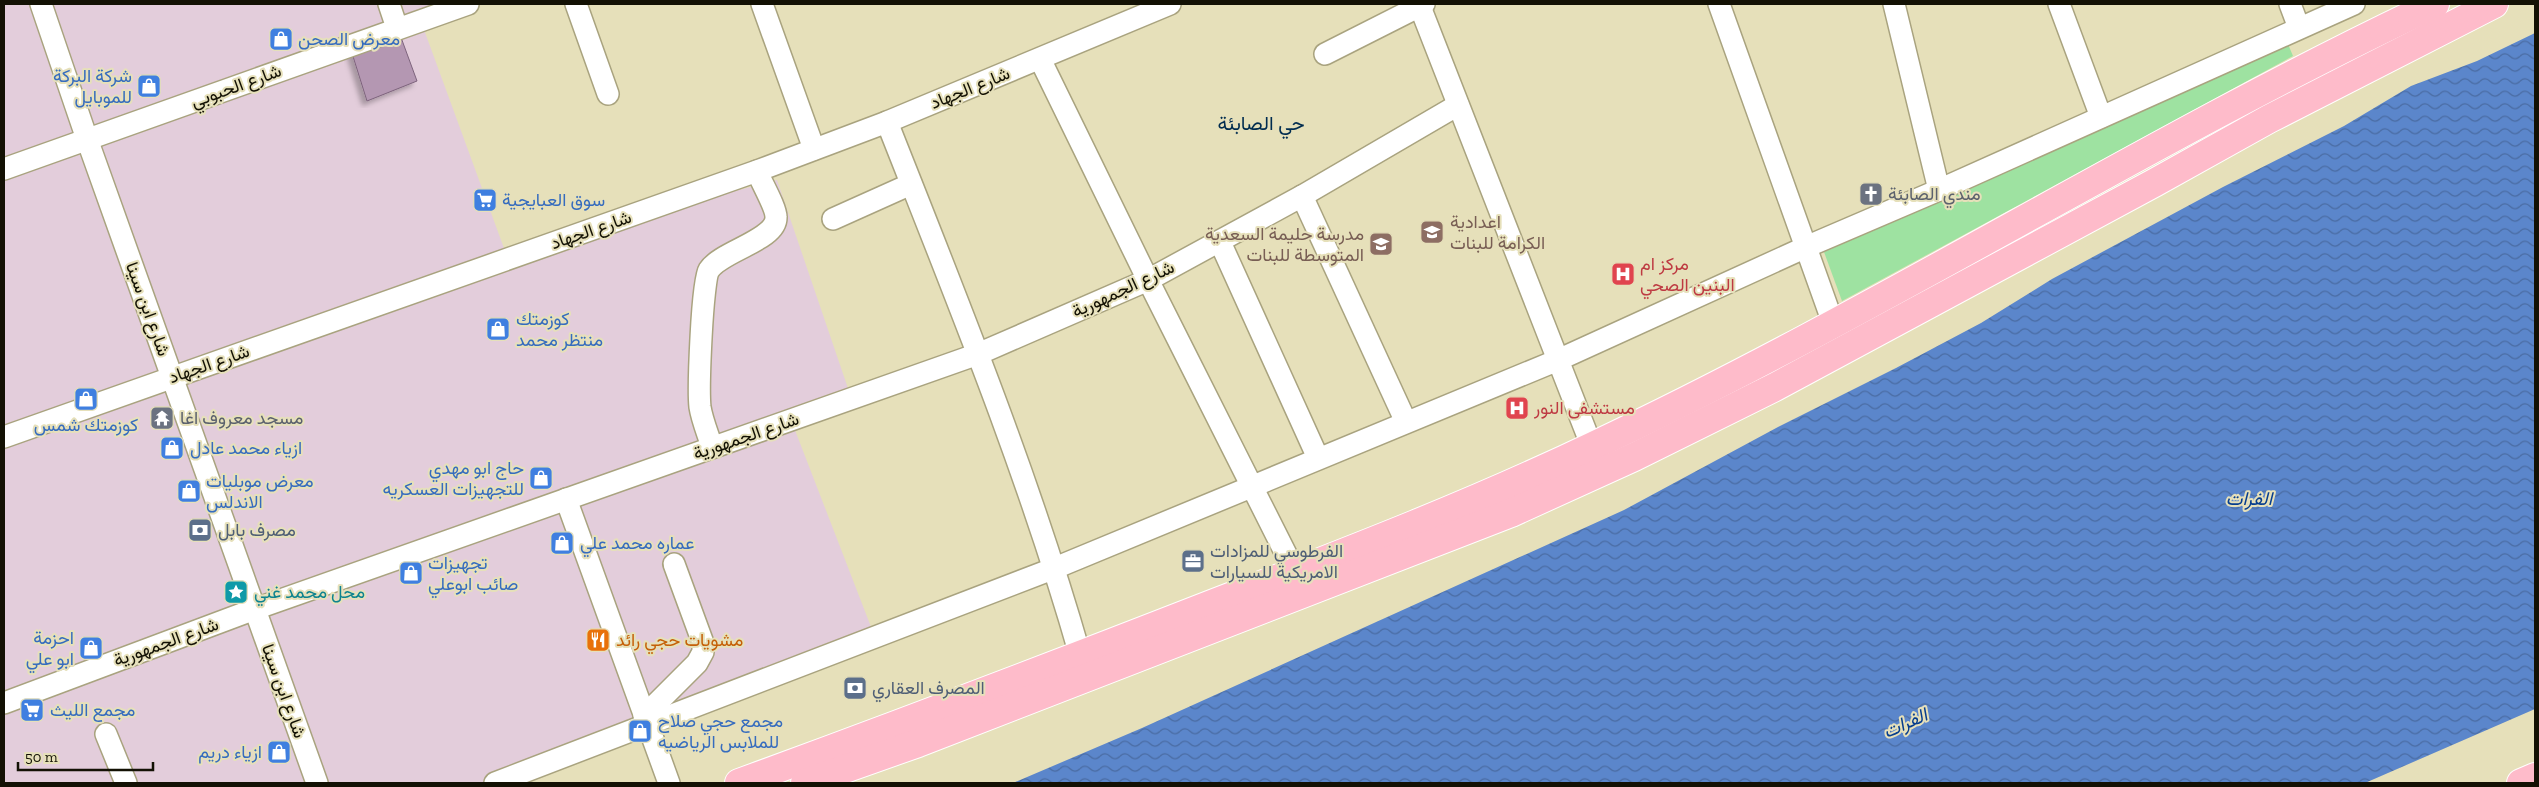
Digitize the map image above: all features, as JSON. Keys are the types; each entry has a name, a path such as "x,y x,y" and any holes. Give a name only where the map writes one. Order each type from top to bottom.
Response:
{"main road":[{"path":"805,783 918,743 1184,627 1294,572 1446,512 1592,447 1708,390 2379,30 2435,4"},
{"path":"739,783 1080,655 1184,627 1511,513 1634,457 1801,373 2146,188 2268,119 2494,4"},
{"path":"2379,30 2393,57"},
{"path":"2521,783 2535,778"}],"street":[{"name":"شارع ابن سينا","path":"41,4 87,139 317,783"},
{"path":"389,4 397,28"},
{"name":"شارع الحبوبي","path":"4,169 468,4"},
{"path":"576,4 608,94"},
{"path":"762,4 814,149"},
{"name":"شارع الجهاد","path":"4,437 757,172 887,122 1040,59 1144,9 1170,4"},
{"path":"1325,54 1421,4 1458,105 1592,447"},
{"path":"1719,4 1833,323"},
{"path":"1894,4 1939,190"},
{"path":"2059,4 2101,117"},
{"path":"2290,4 2299,28"},
{"path":"495,783 645,720 1055,568 1558,360 1806,246 1939,190 2354,4"},
{"path":"1040,59 1294,572"},
{"name":"شارع الجمهورية","path":"4,703 255,609 978,354 1148,280 1302,196 1458,105"},
{"path":"887,122 978,354 1055,568 1080,655"},
{"path":"712,447 701,410 698,386 704,282 716,262 767,234 774,226 776,217 757,172"},
{"path":"834,219 911,184"},
{"path":"1302,196 1406,422"},
{"path":"1220,242 1318,458"},
{"path":"566,499 645,720 670,783"},
{"path":"645,720 698,663 703,652 699,630 674,564"},
{"path":"106,734 126,783"}],"shaded area":[{"path":"4,4 456,4 419,16 505,251 777,180 853,403 793,425 878,645 492,783 4,783"}],"green space":[{"path":"2288,44 2293,56 1842,301 1824,252"}],"water":[{"name":"الفرات","path":"2535,33 2535,709 2365,783 1013,783 1142,728 1624,510 1778,427 1981,323 2052,279 2223,187 2344,126 2411,86 2477,61"}],"building":[{"path":"399,32 417,81 367,101 351,50"}],"place":[{"name":"معرض الصحن","path":"281,39"},
{"name":"شركة البركة للموبايل","path":"149,86"},
{"name":"مندي الصابئة","path":"1871,194"},
{"name":"سوق العبايجية","path":"485,200"},
{"name":"اعدادية الكرامة للبنات","path":"1432,232"},
{"name":"مدرسة حليمة السعدية المتوسطة للبنات","path":"1381,244"},
{"name":"مركز ام البنين الصحي","path":"1623,274"},
{"name":"كوزمتك منتظر محمد","path":"498,329"},
{"name":"كوزمتك شمس","path":"86,399"},
{"name":"مستشفى النور","path":"1517,408"},
{"name":"مسجد معروف اغا","path":"162,418"},
{"name":"ازياء محمد عادل","path":"172,448"},
{"name":"حاج ابو مهدي للتجهيزات العسكريه","path":"541,478"},
{"name":"معرض موبليات الاندلس","path":"189,491"},
{"name":"مصرف بابل","path":"200,530"},
{"name":"عماره محمد علي","path":"562,543"},
{"name":"الفرطوسي للمزادات الامريكية للسيارات","path":"1193,561"},
{"name":"تجهيزات صائب ابوعلي","path":"411,573"},
{"name":"محل محمد غني","path":"236,592"},
{"name":"مشويات حجي رائد","path":"598,640"},
{"name":"احزمة ابو علي","path":"91,648"},
{"name":"المصرف العقاري","path":"855,688"},
{"name":"مجمع الليث","path":"32,710"},
{"name":"مجمع حجي صلاح للملابس الرياضيه","path":"640,731"},
{"name":"ازياء دريم","path":"279,752"}],"district":[{"name":"حي الصابئة","path":"1261,123"}]}
